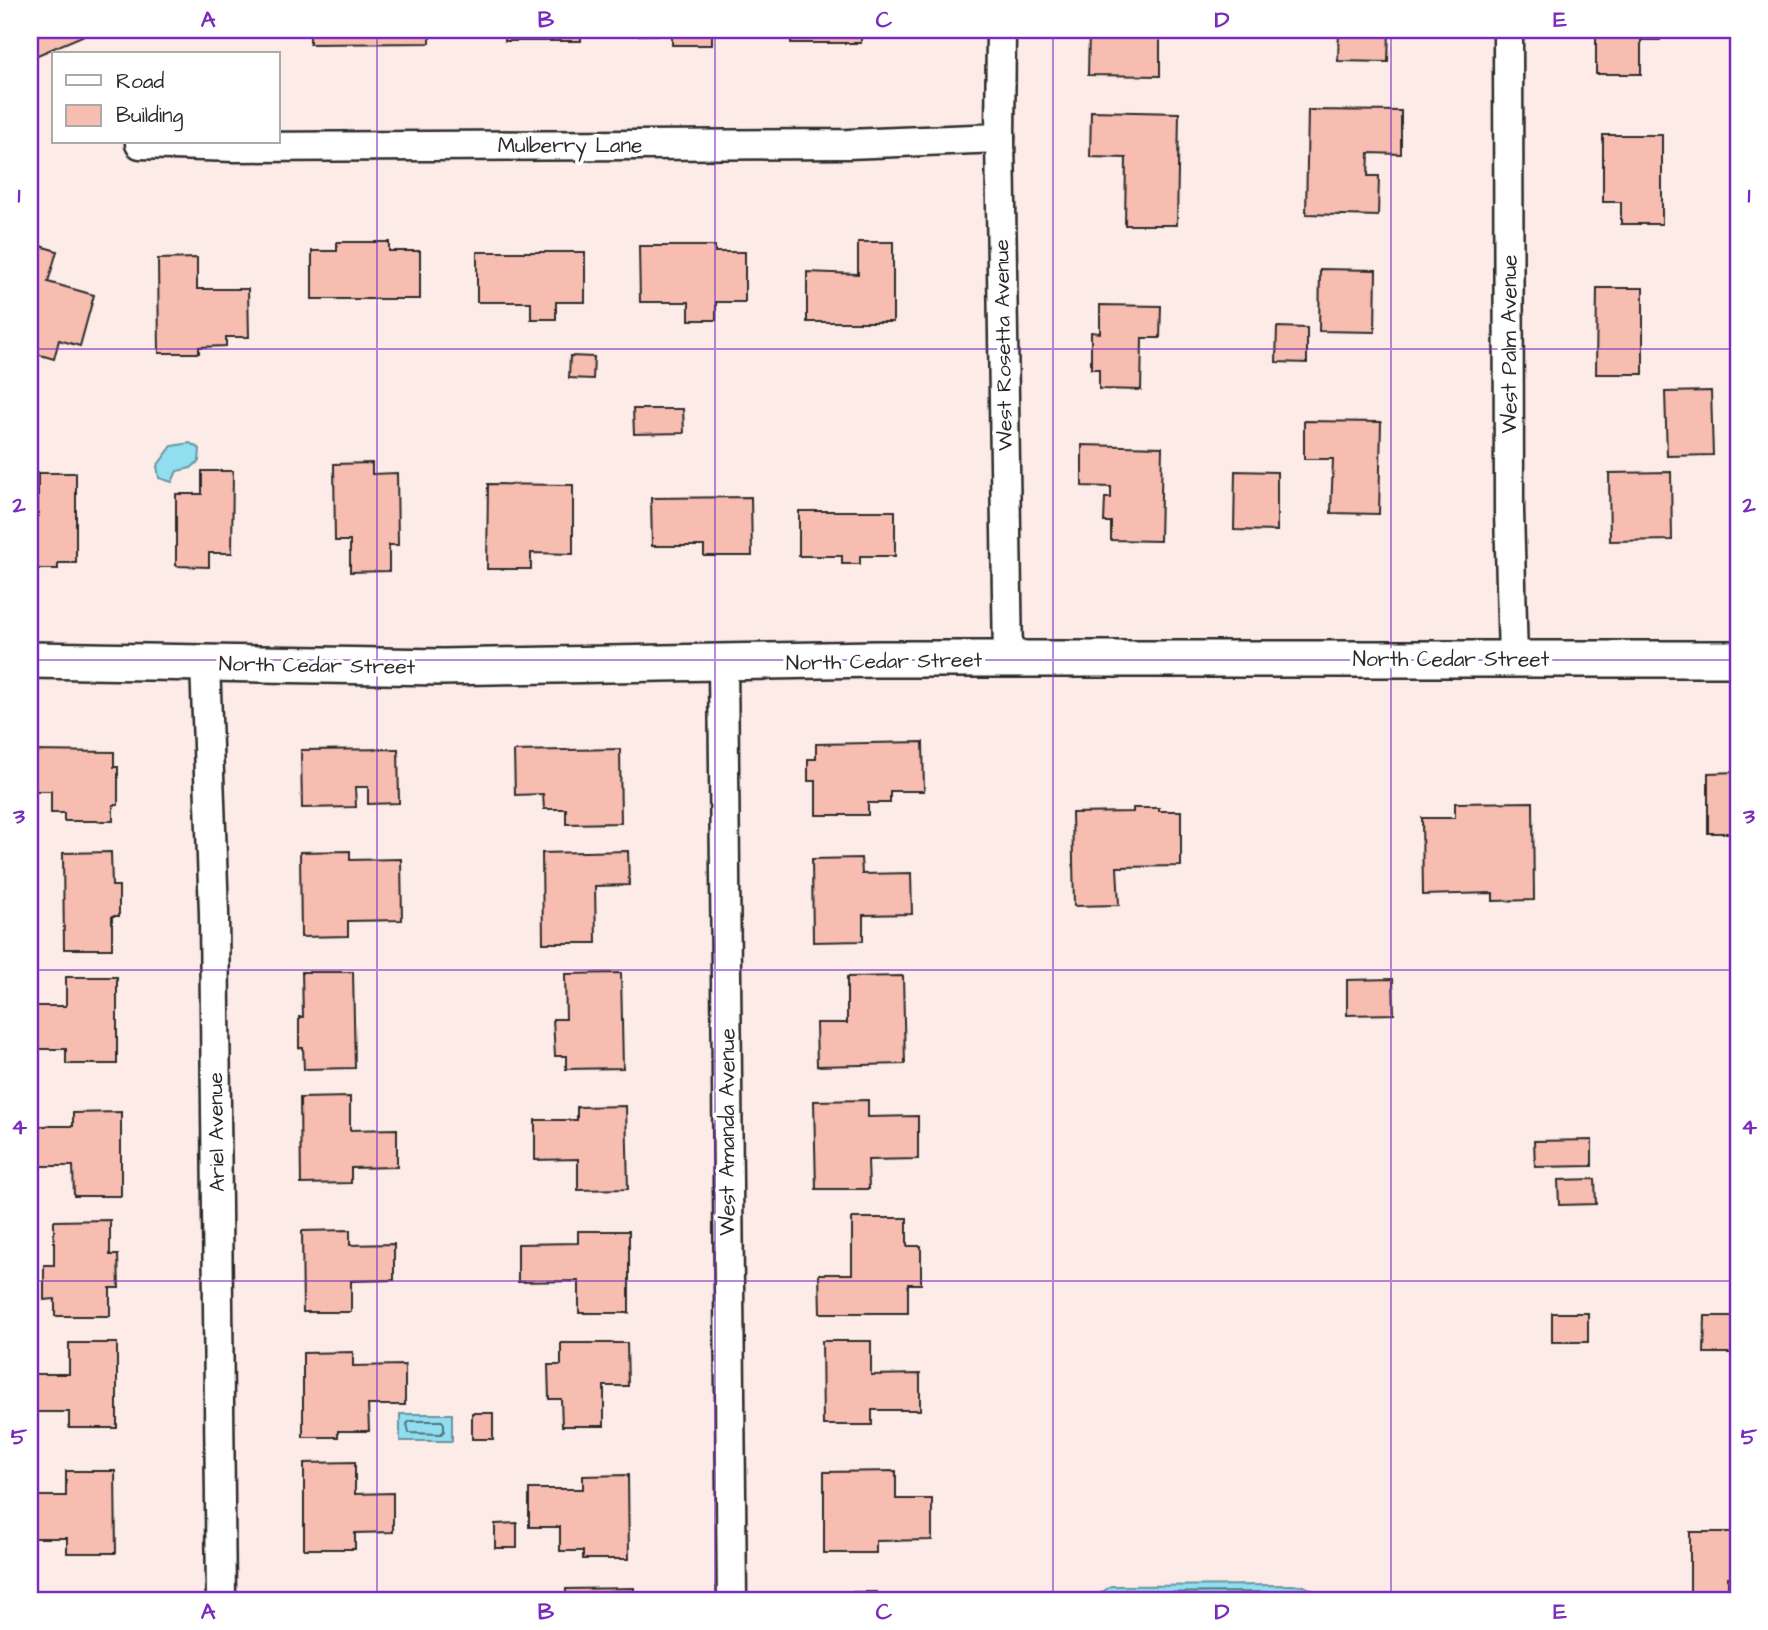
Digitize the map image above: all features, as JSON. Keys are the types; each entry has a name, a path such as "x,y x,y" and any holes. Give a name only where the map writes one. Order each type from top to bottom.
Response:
{"street":[{"name":"West Rosetta Avenue","path":"1001,30 1000,138 1008,660"},
{"name":"West Palm Avenue","path":"1508,30 1509,511 1513,659"},
{"name":"Mulberry Lane","path":"139,144 235,147 835,144 1000,138"},
{"name":"North Cedar Street","path":"30,660 442,667 876,659 1738,659"},
{"name":"Ariel Avenue","path":"205,663 214,913 221,1600"},
{"name":"West Amanda Avenue","path":"723,663 732,1600"}],"water":[{"path":"190,443 200,449 199,461 191,468 177,471 172,482 159,478 157,466 172,446"},
{"path":"400,1414 452,1414 452,1441 400,1441"},
{"path":"1301,1585 1335,1600 1091,1600 1111,1586"}],"building":[{"path":"30,30 86,30 87,34 33,57 30,51"},
{"path":"176,30 228,30 228,32 176,33"},
{"path":"310,30 430,30 430,43 310,44"},
{"path":"477,30 581,30 581,41 505,41 505,35 477,35"},
{"path":"639,30 745,30 745,34 712,34 712,45 672,45 672,34 639,35"},
{"path":"791,30 891,32 861,32 861,43 791,43"},
{"path":"1179,30 1179,36 1160,35 1160,76 1088,75 1089,32"},
{"path":"1339,30 1389,30 1388,62 1338,61"},
{"path":"1596,30 1660,30 1660,40 1641,40 1641,74 1596,74"},
{"path":"1308,110 1401,111 1401,154 1369,153 1368,176 1379,176 1378,216 1306,214"},
{"path":"1091,111 1179,113 1177,225 1125,225 1126,158 1090,157"},
{"path":"1603,135 1662,135 1662,224 1621,224 1621,202 1603,202"},
{"path":"337,242 389,242 389,251 420,251 420,299 312,299 312,251 337,251"},
{"path":"858,242 893,242 893,322 807,322 807,272 858,274"},
{"path":"30,243 57,251 48,282 94,295 80,346 59,340 54,359 30,352"},
{"path":"639,246 715,246 715,252 745,252 745,302 716,302 716,320 689,320 689,302 640,302"},
{"path":"477,252 585,252 585,302 556,302 556,319 531,319 531,302 477,302"},
{"path":"197,258 197,289 248,289 249,337 226,337 226,346 199,347 199,353 159,353 158,259"},
{"path":"1320,269 1376,270 1375,332 1319,331"},
{"path":"1597,288 1643,288 1643,374 1596,374"},
{"path":"1100,305 1161,306 1160,338 1142,338 1141,390 1099,389 1099,369 1091,369 1091,332 1100,333"},
{"path":"1277,327 1307,328 1307,363 1276,362"},
{"path":"570,356 594,357 593,379 569,378"},
{"path":"1711,391 1713,455 1667,456 1665,392"},
{"path":"633,409 683,409 684,433 634,434"},
{"path":"1304,421 1381,422 1379,514 1331,513 1333,459 1304,459"},
{"path":"1082,445 1162,447 1160,541 1111,540 1111,522 1104,522 1105,498 1111,498 1111,487 1082,486"},
{"path":"372,463 372,474 397,473 398,545 389,545 389,571 350,572 350,541 335,541 334,464"},
{"path":"202,471 233,471 232,553 209,553 209,567 176,566 176,494 202,494"},
{"path":"1235,471 1277,472 1277,531 1234,530"},
{"path":"1671,472 1672,540 1610,541 1609,473"},
{"path":"38,473 76,473 76,563 58,563 58,569 30,569 30,516 38,516"},
{"path":"488,484 573,485 573,554 531,553 531,569 487,569"},
{"path":"751,497 752,556 704,556 704,546 652,546 651,498"},
{"path":"799,511 895,511 895,556 860,556 860,564 842,564 842,556 799,556"},
{"path":"923,742 924,791 890,791 890,803 868,803 868,815 816,815 816,781 808,781 808,759 816,759 816,744"},
{"path":"398,749 399,803 368,804 368,787 355,787 356,807 302,808 301,750"},
{"path":"620,749 621,823 566,824 566,809 544,809 543,794 515,795 514,751"},
{"path":"30,751 114,752 114,767 118,767 118,805 113,805 113,821 64,821 64,813 51,813 51,791 30,791"},
{"path":"1738,772 1738,846 1734,846 1733,833 1708,833 1708,773"},
{"path":"1533,802 1534,900 1493,901 1493,893 1423,895 1422,818 1455,818 1455,803"},
{"path":"1133,808 1181,811 1181,866 1117,867 1119,905 1074,906 1072,813 1133,812"},
{"path":"350,851 350,860 401,859 402,920 348,921 348,936 301,937 300,852"},
{"path":"628,851 629,885 595,886 596,943 543,943 542,853"},
{"path":"111,852 112,886 119,886 119,916 112,916 112,949 64,949 63,853"},
{"path":"861,858 862,874 911,873 912,914 863,915 863,941 813,942 812,859"},
{"path":"302,972 353,972 355,1068 304,1069 303,1048 299,1048 299,1017 303,1017"},
{"path":"621,973 623,1068 566,1069 566,1056 555,1056 553,1019 566,1019 565,974"},
{"path":"903,976 905,1064 817,1066 816,1023 847,1023 847,977"},
{"path":"66,977 117,977 117,1064 66,1064 66,1049 30,1049 30,1006 66,1006"},
{"path":"1393,979 1394,1014 1347,1015 1347,980"},
{"path":"350,1097 350,1130 397,1129 397,1167 351,1168 351,1183 301,1184 300,1098"},
{"path":"868,1100 868,1117 918,1116 918,1159 868,1160 869,1189 816,1189 814,1101"},
{"path":"626,1106 628,1189 578,1190 578,1159 535,1160 535,1120 577,1120 577,1107"},
{"path":"121,1112 121,1196 74,1196 73,1166 30,1166 30,1126 73,1126 73,1113"},
{"path":"1592,1140 1592,1166 1535,1167 1534,1141"},
{"path":"1595,1179 1596,1204 1559,1205 1558,1180"},
{"path":"852,1218 907,1218 907,1246 921,1246 921,1284 908,1284 908,1313 820,1313 819,1274 852,1274"},
{"path":"110,1220 110,1255 118,1255 119,1288 110,1288 110,1316 55,1316 55,1299 44,1300 44,1265 54,1265 54,1221"},
{"path":"350,1230 350,1245 394,1244 394,1280 351,1281 351,1312 303,1312 302,1231"},
{"path":"578,1231 629,1231 629,1313 579,1313 579,1281 518,1282 518,1244 578,1243"},
{"path":"1552,1313 1588,1313 1588,1342 1552,1342"},
{"path":"1705,1316 1738,1316 1738,1353 1704,1353"},
{"path":"822,1341 871,1341 871,1375 920,1374 920,1410 872,1410 872,1425 823,1425"},
{"path":"69,1343 117,1343 117,1428 69,1428 69,1412 30,1412 30,1374 69,1374"},
{"path":"561,1343 627,1343 628,1386 604,1386 604,1426 562,1426 561,1399 549,1399 548,1365 561,1365"},
{"path":"353,1352 353,1366 405,1365 405,1405 368,1405 369,1431 338,1431 338,1437 303,1437 303,1353"},
{"path":"472,1413 493,1413 493,1439 472,1439"},
{"path":"355,1462 355,1494 393,1493 393,1532 355,1533 355,1549 304,1549 304,1463"},
{"path":"66,1471 115,1471 116,1553 67,1553 67,1538 30,1538 30,1496 66,1496"},
{"path":"896,1471 896,1499 932,1499 932,1540 876,1541 876,1553 824,1553 824,1472"},
{"path":"628,1475 629,1559 583,1559 583,1551 560,1551 560,1527 529,1527 529,1489 583,1489 583,1476"},
{"path":"517,1523 517,1548 495,1548 495,1524"},
{"path":"1690,1532 1738,1532 1738,1577 1728,1577 1728,1600 1690,1600"},
{"path":"634,1588 634,1600 566,1600 566,1589"},
{"path":"64,1592 113,1592 113,1600 64,1600"},
{"path":"824,1592 877,1592 877,1600 824,1600"},
{"path":"305,1594 350,1594 350,1600 305,1600"}]}
